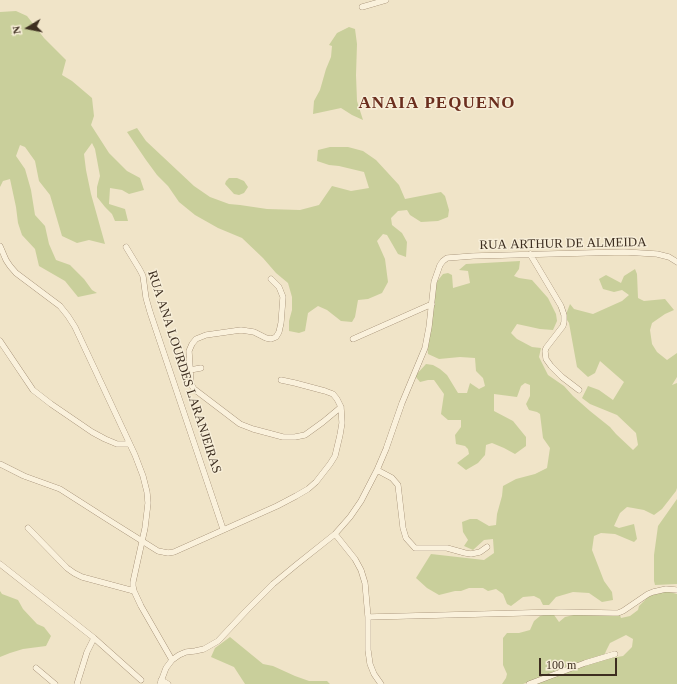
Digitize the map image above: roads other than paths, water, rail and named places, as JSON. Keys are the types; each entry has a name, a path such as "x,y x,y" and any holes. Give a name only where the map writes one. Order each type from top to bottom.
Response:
{"street":[{"path":"362,7 386,0"},
{"path":"0,246 6,260 16,273 60,306 75,327 143,476 147,492 147,512 143,541 133,582 134,591 172,660"},
{"name":"RUA ANA LOURDES LARANJEIRAS","path":"126,247 140,270 150,312 223,529"},
{"name":"RUA ARTHUR DE ALMEIDA","path":"432,304 434,282 440,265 447,258 624,252 656,254 669,257 677,262"},
{"path":"530,254 561,306 564,315 563,326 546,348 546,359 550,366 579,390"},
{"path":"271,279 279,287 283,297 280,332 276,337 271,339 254,332 241,330 206,334 192,344 189,352 191,384 194,389 240,424 288,438 305,435 341,408"},
{"path":"353,339 432,304"},
{"path":"168,684 160,682 166,668 172,660 178,655 204,648 218,641 246,610 273,584 335,534 354,512 377,470 405,395 425,348 432,304"},
{"path":"0,341 33,390 92,432 116,444 129,444"},
{"path":"190,370 201,368"},
{"path":"0,464 24,476 60,489 158,550 168,553 174,552 296,496 316,482 335,456 342,424 341,408 337,399 329,392 281,380"},
{"path":"377,470 392,478 398,485 403,528 406,538 415,548 447,548 471,554 480,552 487,547"},
{"path":"28,528 67,568 74,573 82,577 134,591"},
{"path":"335,534 361,570 368,617 368,650 370,664 374,674 381,684"},
{"path":"0,564 94,638 141,680"},
{"path":"368,617 561,612 618,613 653,592 670,588 677,590"},
{"path":"77,684 87,652 94,638"},
{"path":"529,684 585,663 615,654"},
{"path":"36,668 55,684"}],"district":[{"name":"ANAIA PEQUENO","path":"437,104"}]}
